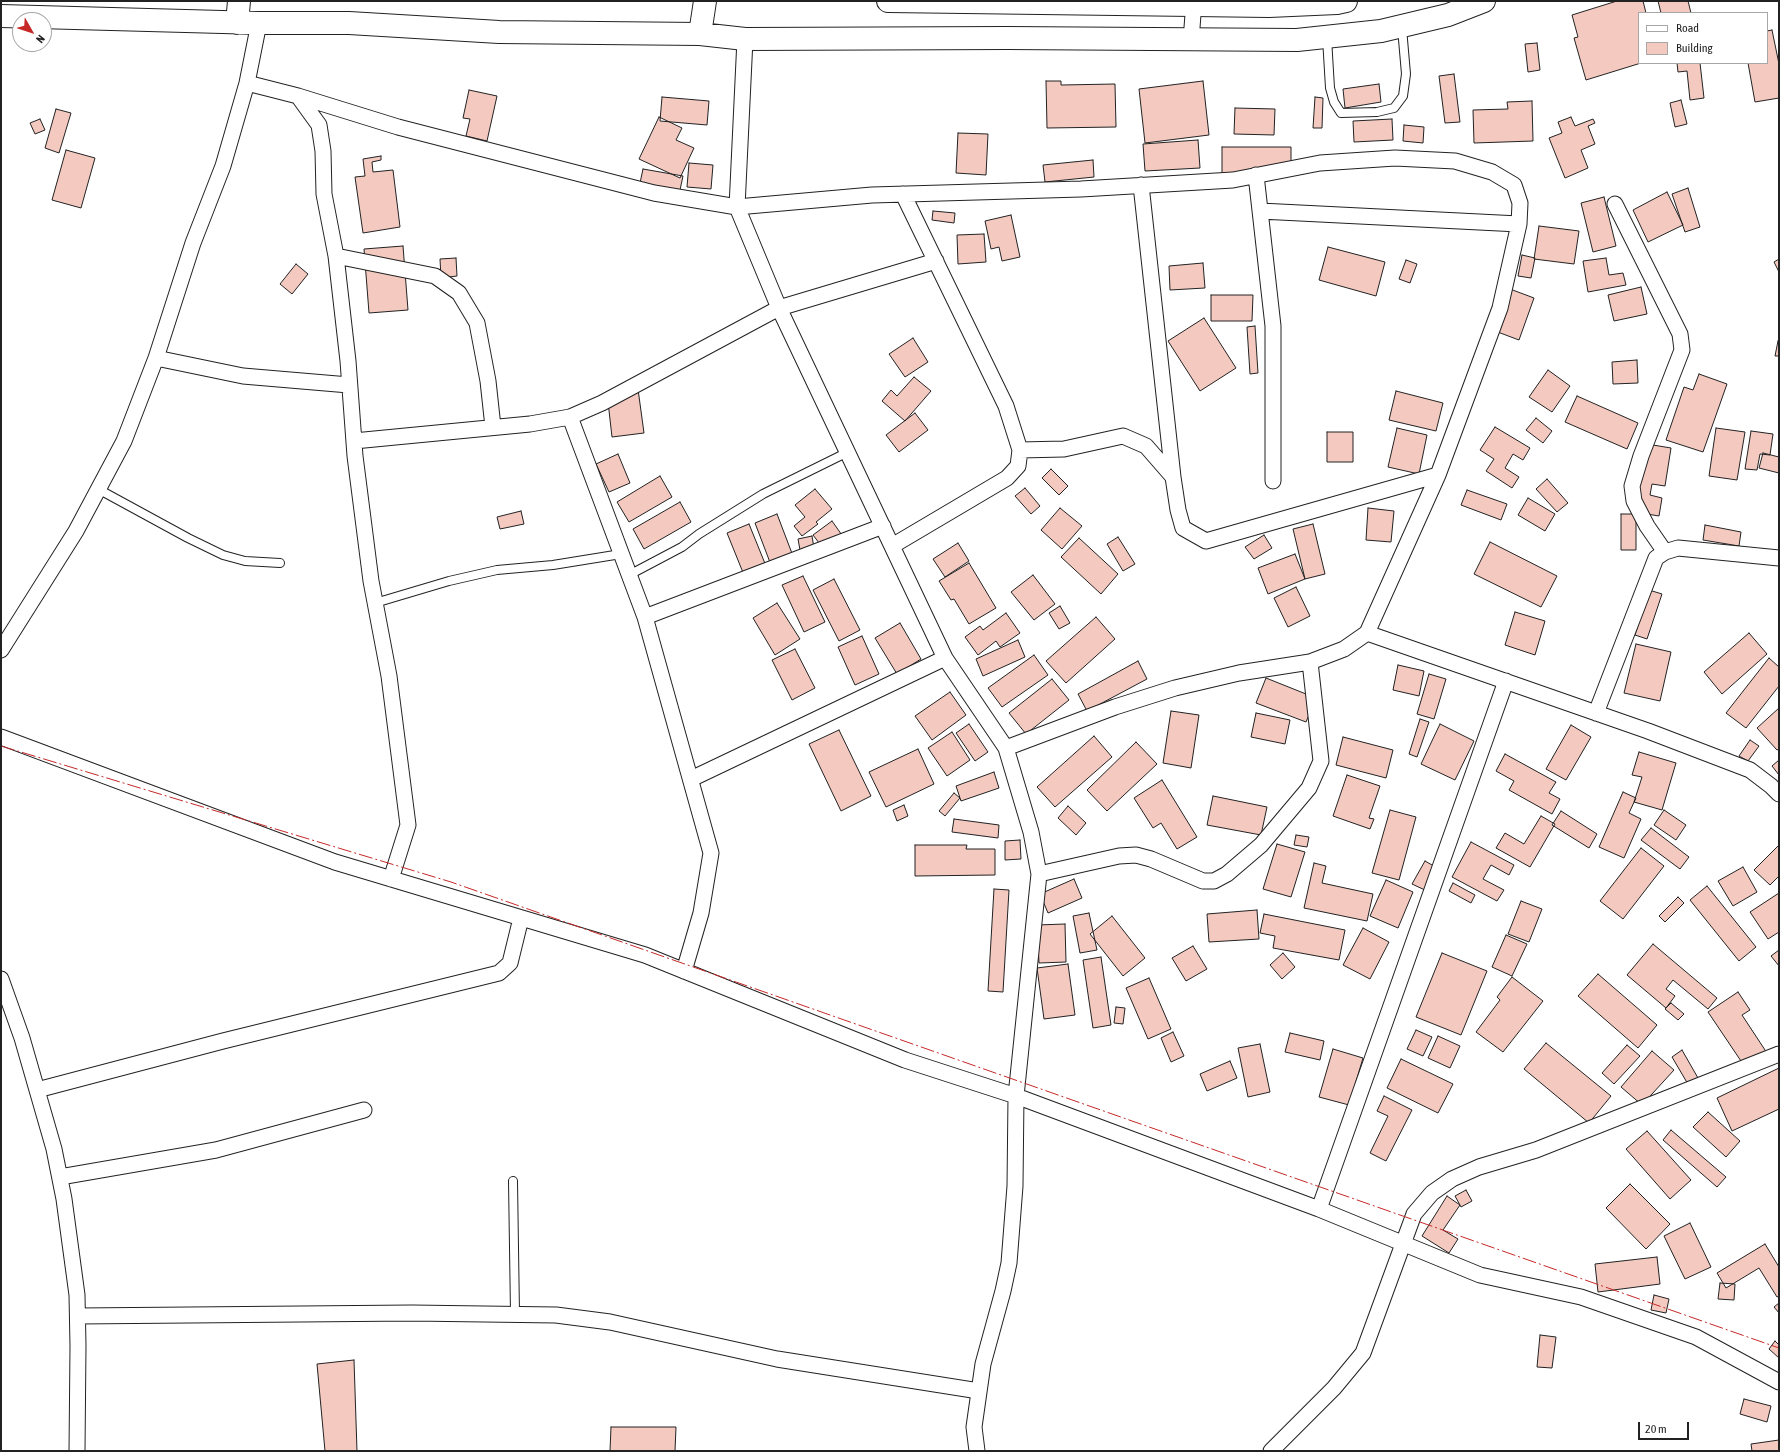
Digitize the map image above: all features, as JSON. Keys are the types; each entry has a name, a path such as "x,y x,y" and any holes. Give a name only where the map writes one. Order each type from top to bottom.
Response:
{"main road":[{"path":"237,23 239,1"},
{"path":"700,34 705,1"},
{"path":"888,1 1194,3 1269,6 1337,3 1346,1"},
{"path":"1,16 237,23 349,23 499,32 700,34 745,39 1007,38 1191,41 1297,40 1327,38 1381,31 1448,15 1484,1"}],"street":[{"path":"1191,41 1194,3"},
{"path":"1,650 76,531 124,441 156,358 193,243 223,166 247,83 259,23"},
{"path":"745,39 737,207 779,308 945,658 1006,748 1031,832 1039,874 1016,1096 1015,1186 1009,1263 983,1364 978,1391 974,1427 977,1451"},
{"path":"247,83 298,96 398,127 647,191 737,207 872,195 1081,189 1233,180 1320,162 1395,158 1455,161 1492,172 1514,185 1520,203 1519,224 1500,308 1438,475 1367,633 1344,649 1310,662 1240,673 1175,688 1115,708 1006,748"},
{"path":"298,96 319,125 323,151 324,194 336,256 348,361 354,441 371,581 389,676 408,825 391,879"},
{"path":"1256,175 1273,326 1273,481"},
{"path":"1141,185 1173,477 1178,510 1183,528 1206,541 1438,475"},
{"path":"892,546 1007,478 1018,466 1020,450 1006,406 903,194"},
{"path":"1615,204 1680,334 1681,340 1682,350 1677,365 1641,456 1632,486 1634,501 1647,526 1665,552"},
{"path":"1260,211 1519,224"},
{"path":"336,256 435,276 459,293 477,323 488,381 493,427"},
{"path":"354,441 530,424 570,417 602,403 779,308 936,261"},
{"path":"156,358 243,376 349,385"},
{"path":"570,417 645,617 711,853 701,913 684,971"},
{"path":"1020,450 1064,449 1123,436 1146,446 1173,477"},
{"path":"645,617 883,526"},
{"path":"1596,713 1656,558 1665,552 1678,548 1779,558"},
{"path":"1367,633 1596,713 1750,770 1779,794"},
{"path":"691,779 945,658"},
{"path":"1039,874 1119,856 1136,856 1151,860 1203,881 1214,881 1227,874 1261,845 1309,788 1320,761 1310,662"},
{"path":"1319,1208 1506,681"},
{"path":"1,737 335,862 645,955 905,1060 1016,1096 1319,1208 1480,1275 1581,1297 1696,1337 1779,1382"},
{"path":"37,1090 223,1041 499,973 510,963 522,918"},
{"path":"1,980 22,1038 54,1149 71,1244 78,1316 77,1451"},
{"path":"1271,1451 1334,1388 1363,1352 1374,1318 1414,1214 1432,1193 1452,1179 1479,1167 1536,1150 1779,1054"},
{"path":"60,1176 216,1150 364,1110"},
{"path":"78,1316 404,1313 556,1315 610,1322 777,1358 978,1391"}],"lane":[{"path":"1327,38 1330,88 1334,102 1341,113 1377,112 1394,108 1403,96 1406,74 1402,26"},
{"path":"629,575 682,547 699,534 763,494 848,452"},
{"path":"98,489 188,538 223,555 245,561 280,564"},
{"path":"375,603 449,581 496,570 553,565 621,554"},
{"path":"513,1181 515,1314"}],"building":[{"path":"1617,1 1643,1 1646,12 1638,12 1638,64 1586,80 1574,38 1578,37 1572,15"},
{"path":"1658,1 1688,1 1691,12 1661,12"},
{"path":"1772,30 1779,64 1779,98 1755,102 1748,64 1768,64 1768,31"},
{"path":"1537,43 1540,70 1528,72 1525,44"},
{"path":"1677,64 1700,64 1704,98 1690,100 1687,71 1678,72"},
{"path":"1454,74 1460,122 1445,123 1439,76"},
{"path":"1046,81 1061,81 1061,85 1115,84 1116,127 1047,128"},
{"path":"1203,81 1209,135 1145,143 1139,89"},
{"path":"1379,84 1381,102 1345,108 1343,89"},
{"path":"469,90 497,96 487,141 466,136 470,119 463,118"},
{"path":"662,97 709,101 707,125 660,121"},
{"path":"1315,97 1323,98 1322,128 1313,128"},
{"path":"1681,100 1687,124 1675,127 1670,103"},
{"path":"1532,101 1533,141 1474,143 1473,110 1508,109 1507,102"},
{"path":"1235,108 1275,109 1274,135 1234,134"},
{"path":"56,109 71,113 59,153 45,148"},
{"path":"659,117 682,128 676,140 694,148 680,178 639,159"},
{"path":"1571,117 1575,126 1593,119 1595,123 1588,126 1595,144 1581,150 1588,168 1565,178 1549,138 1562,133 1558,122"},
{"path":"40,119 45,130 35,134 30,123"},
{"path":"1392,119 1393,140 1354,142 1353,121"},
{"path":"1404,125 1424,127 1423,143 1403,141"},
{"path":"958,133 988,134 986,175 956,173"},
{"path":"1198,140 1200,168 1145,171 1143,144"},
{"path":"1222,147 1291,147 1291,174 1222,174"},
{"path":"66,150 95,158 81,208 52,200"},
{"path":"381,156 381,160 372,162 373,172 393,170 400,227 363,233 355,177 365,176 363,159"},
{"path":"1093,160 1094,177 1045,182 1043,165"},
{"path":"689,163 713,165 711,189 687,187"},
{"path":"643,169 683,176 680,190 640,183"},
{"path":"1688,188 1700,227 1685,232 1672,194"},
{"path":"1667,192 1683,225 1648,242 1633,210"},
{"path":"1604,197 1616,246 1593,252 1581,203"},
{"path":"933,211 955,213 954,223 932,220"},
{"path":"1011,215 1020,257 1002,261 999,247 991,249 985,221"},
{"path":"1539,226 1579,231 1574,264 1534,259"},
{"path":"984,234 986,262 958,264 957,235"},
{"path":"403,246 408,310 369,313 364,249"},
{"path":"1328,247 1385,262 1376,296 1319,280"},
{"path":"1522,255 1535,258 1531,278 1518,276"},
{"path":"456,258 457,276 441,278 440,259"},
{"path":"1606,258 1609,275 1623,273 1626,285 1588,292 1583,261"},
{"path":"1779,259 1779,272 1774,262"},
{"path":"1406,260 1417,264 1410,283 1399,279"},
{"path":"1203,263 1205,288 1170,290 1169,266"},
{"path":"296,264 308,274 292,294 280,284"},
{"path":"1641,287 1647,314 1614,321 1608,295"},
{"path":"1510,289 1534,298 1519,340 1495,331"},
{"path":"1211,295 1253,295 1252,321 1211,321"},
{"path":"1204,318 1236,368 1200,391 1168,341"},
{"path":"1255,326 1258,373 1250,374 1247,327"},
{"path":"913,338 928,362 905,377 889,354"},
{"path":"1778,341 1779,356 1775,356"},
{"path":"1637,360 1638,383 1613,384 1612,362"},
{"path":"1548,370 1570,386 1552,412 1529,397"},
{"path":"1699,374 1727,384 1703,452 1666,440 1684,387 1693,390"},
{"path":"914,377 931,391 905,421 882,401 891,390 897,396"},
{"path":"638,389 644,433 612,437 607,393"},
{"path":"1396,391 1443,403 1436,431 1389,420"},
{"path":"1577,396 1638,423 1627,449 1565,422"},
{"path":"915,413 928,430 899,452 886,435"},
{"path":"1536,418 1552,431 1543,443 1526,430"},
{"path":"1495,427 1530,448 1523,460 1513,454 1505,468 1519,477 1512,488 1486,471 1494,459 1480,450"},
{"path":"1397,428 1427,435 1419,474 1388,467"},
{"path":"1716,428 1745,432 1737,480 1709,476"},
{"path":"1751,431 1773,434 1770,455 1760,454 1757,470 1745,469"},
{"path":"1327,432 1353,432 1353,462 1327,462"},
{"path":"1647,444 1671,448 1665,486 1652,484 1650,495 1662,498 1659,516 1635,512"},
{"path":"1763,453 1779,457 1779,473 1759,468"},
{"path":"618,454 630,483 609,492 596,464"},
{"path":"1051,469 1068,486 1059,495 1042,478"},
{"path":"660,476 672,497 629,522 617,502"},
{"path":"1547,479 1568,503 1557,512 1536,489"},
{"path":"1025,488 1040,506 1031,514 1015,496"},
{"path":"815,489 832,509 816,522 818,524 802,536 794,526 805,517 795,505"},
{"path":"1467,490 1507,504 1501,520 1461,505"},
{"path":"1528,498 1555,514 1545,531 1518,515"},
{"path":"680,502 691,522 644,549 633,529"},
{"path":"1060,508 1082,526 1062,549 1041,530"},
{"path":"1368,508 1394,511 1391,542 1366,540"},
{"path":"521,511 524,524 500,529 497,517"},
{"path":"777,514 793,556 771,565 755,523"},
{"path":"1621,514 1636,514 1636,550 1621,550"},
{"path":"832,521 844,538 826,552 813,535"},
{"path":"749,524 766,566 744,575 727,533"},
{"path":"1313,524 1325,574 1305,579 1293,529"},
{"path":"1705,525 1741,532 1739,546 1703,540"},
{"path":"1264,535 1272,548 1254,559 1245,547"},
{"path":"812,536 814,548 800,550 798,539"},
{"path":"1118,537 1135,564 1123,571 1107,544"},
{"path":"1079,538 1118,574 1101,594 1061,557"},
{"path":"1490,542 1557,576 1541,607 1474,574"},
{"path":"958,543 969,561 945,577 933,559"},
{"path":"1295,554 1305,579 1268,594 1258,568"},
{"path":"969,563 996,608 969,624 954,599 951,600 939,581"},
{"path":"1033,575 1055,604 1034,620 1011,592"},
{"path":"803,576 825,622 804,632 782,585"},
{"path":"834,579 860,630 839,641 813,590"},
{"path":"1296,587 1310,616 1288,627 1274,598"},
{"path":"1649,590 1662,594 1647,639 1635,635"},
{"path":"777,603 800,639 775,655 753,618"},
{"path":"1060,606 1070,623 1059,629 1049,613"},
{"path":"1515,612 1545,621 1535,655 1505,645"},
{"path":"1006,613 1020,633 1000,647 996,641 978,655 965,637 980,626 983,630"},
{"path":"1096,617 1115,639 1066,683 1046,661"},
{"path":"900,623 921,659 897,674 875,638"},
{"path":"1749,633 1767,654 1722,694 1704,672"},
{"path":"862,636 879,674 855,685 838,647"},
{"path":"1018,640 1025,657 983,676 976,659"},
{"path":"1636,644 1671,652 1660,701 1624,693"},
{"path":"795,649 815,688 792,700 772,660"},
{"path":"1034,655 1048,675 1002,707 988,688"},
{"path":"1769,658 1779,667 1779,686 1746,728 1726,713"},
{"path":"1138,661 1147,679 1087,711 1078,694"},
{"path":"1398,665 1424,671 1419,696 1393,690"},
{"path":"1429,674 1446,679 1434,719 1417,714"},
{"path":"1266,678 1316,698 1306,722 1256,703"},
{"path":"1052,679 1069,700 1026,734 1009,713"},
{"path":"950,692 966,715 932,740 915,716"},
{"path":"1779,708 1779,749 1777,750 1757,728"},
{"path":"1171,711 1199,715 1191,768 1163,763"},
{"path":"1256,713 1290,720 1285,744 1251,737"},
{"path":"1420,719 1429,722 1417,757 1409,754"},
{"path":"969,724 988,752 975,761 956,733"},
{"path":"1440,724 1474,741 1455,780 1421,764"},
{"path":"1571,725 1591,737 1566,780 1546,769"},
{"path":"839,730 871,796 841,811 809,744"},
{"path":"952,732 970,760 947,776 928,748"},
{"path":"1094,736 1112,757 1055,807 1037,787"},
{"path":"1343,737 1393,750 1386,778 1336,765"},
{"path":"1750,740 1759,746 1748,761 1739,756"},
{"path":"1136,742 1157,764 1107,811 1087,790"},
{"path":"918,749 934,784 886,807 869,772"},
{"path":"1639,752 1676,763 1662,810 1634,802 1642,777 1632,775"},
{"path":"1505,754 1556,782 1549,793 1560,799 1552,814 1509,790 1514,781 1496,771"},
{"path":"1779,760 1779,775 1772,766"},
{"path":"994,772 999,788 961,801 956,786"},
{"path":"1347,775 1380,786 1369,818 1374,819 1370,829 1333,816"},
{"path":"1162,780 1197,837 1177,849 1161,823 1153,828 1134,798"},
{"path":"1623,792 1636,798 1629,813 1641,819 1624,858 1599,847"},
{"path":"954,793 960,798 945,816 939,811"},
{"path":"1213,796 1267,807 1261,835 1207,825"},
{"path":"904,805 908,816 897,821 893,810"},
{"path":"1068,806 1086,823 1076,835 1058,818"},
{"path":"1390,810 1416,817 1399,880 1372,873"},
{"path":"1664,810 1686,825 1676,840 1654,825"},
{"path":"1561,811 1597,834 1589,848 1552,825"},
{"path":"1541,816 1555,824 1530,867 1496,848 1505,833 1524,844"},
{"path":"954,819 999,825 998,838 952,832"},
{"path":"1651,828 1689,857 1680,869 1641,840"},
{"path":"1296,835 1309,837 1307,847 1294,845"},
{"path":"1020,840 1021,859 1005,860 1005,841"},
{"path":"1471,842 1514,865 1509,875 1491,865 1483,879 1504,890 1497,901 1452,877"},
{"path":"1277,844 1305,852 1291,897 1263,889"},
{"path":"915,845 967,845 966,849 995,849 995,875 915,876"},
{"path":"1779,845 1779,876 1770,885 1754,870"},
{"path":"1641,848 1664,866 1623,919 1600,901"},
{"path":"1425,861 1439,869 1427,891 1412,884"},
{"path":"1314,863 1326,866 1322,883 1373,894 1367,921 1304,908"},
{"path":"1743,867 1757,892 1733,906 1718,881"},
{"path":"1074,879 1082,898 1048,913 1040,894"},
{"path":"1386,880 1413,892 1398,928 1370,916"},
{"path":"1453,883 1475,895 1471,903 1449,891"},
{"path":"1707,886 1756,947 1739,961 1690,900"},
{"path":"994,889 1009,890 1003,992 988,991"},
{"path":"1779,893 1779,932 1768,939 1750,912"},
{"path":"1678,897 1684,903 1665,922 1659,916"},
{"path":"1521,901 1542,909 1529,942 1508,934"},
{"path":"1257,910 1259,939 1209,942 1207,914"},
{"path":"1089,913 1097,950 1080,953 1073,916"},
{"path":"1264,914 1345,930 1339,960 1273,948 1275,936 1260,933"},
{"path":"1112,916 1145,958 1123,976 1090,934"},
{"path":"1065,924 1066,962 1039,963 1037,925"},
{"path":"1363,928 1389,942 1370,979 1343,965"},
{"path":"1506,935 1527,944 1512,976 1492,967"},
{"path":"1653,944 1717,998 1708,1009 1673,980 1666,989 1675,996 1666,1008 1627,975"},
{"path":"1193,946 1207,969 1186,981 1172,958"},
{"path":"1779,950 1779,966 1771,956"},
{"path":"1283,953 1295,967 1282,979 1270,965"},
{"path":"1442,953 1487,971 1461,1035 1416,1017"},
{"path":"1101,957 1111,1025 1093,1028 1083,960"},
{"path":"1068,964 1075,1015 1044,1019 1037,968"},
{"path":"1598,974 1657,1025 1638,1048 1578,996"},
{"path":"1512,977 1543,1001 1503,1052 1476,1032 1500,1000 1497,997"},
{"path":"1149,978 1171,1029 1148,1039 1126,988"},
{"path":"1738,992 1750,1010 1742,1015 1767,1053 1745,1067 1708,1012"},
{"path":"1671,1003 1684,1014 1678,1020 1665,1009"},
{"path":"1116,1007 1125,1008 1123,1024 1114,1023"},
{"path":"1416,1030 1432,1037 1423,1056 1407,1049"},
{"path":"1173,1032 1184,1056 1171,1062 1161,1038"},
{"path":"1290,1033 1324,1041 1320,1060 1285,1052"},
{"path":"1438,1036 1460,1046 1450,1068 1428,1058"},
{"path":"1546,1043 1611,1096 1589,1123 1524,1069"},
{"path":"1260,1044 1270,1092 1248,1097 1238,1048"},
{"path":"1627,1045 1640,1056 1614,1084 1602,1073"},
{"path":"1333,1049 1363,1058 1349,1105 1319,1097"},
{"path":"1682,1050 1702,1085 1692,1091 1672,1057"},
{"path":"1652,1051 1674,1070 1642,1105 1621,1087"},
{"path":"1401,1059 1453,1084 1438,1113 1387,1088"},
{"path":"1230,1061 1237,1078 1207,1091 1200,1074"},
{"path":"1779,1068 1779,1109 1732,1131 1717,1098"},
{"path":"1384,1096 1412,1110 1386,1161 1370,1153 1388,1116 1377,1111"},
{"path":"1708,1112 1740,1141 1726,1157 1693,1127"},
{"path":"1671,1130 1726,1177 1717,1187 1663,1140"},
{"path":"1647,1131 1691,1180 1670,1199 1626,1149"},
{"path":"1630,1184 1670,1224 1646,1249 1606,1208"},
{"path":"1466,1190 1472,1201 1461,1207 1455,1196"},
{"path":"1447,1196 1460,1205 1443,1230 1458,1239 1449,1253 1422,1236"},
{"path":"1690,1223 1711,1267 1685,1279 1664,1236"},
{"path":"1765,1244 1779,1267 1779,1296 1777,1297 1759,1268 1726,1288 1717,1273"},
{"path":"1657,1257 1660,1284 1598,1292 1595,1264"},
{"path":"1720,1283 1735,1284 1734,1300 1718,1299"},
{"path":"1654,1295 1669,1299 1666,1313 1651,1310"},
{"path":"1779,1303 1779,1313 1774,1307"},
{"path":"1540,1335 1556,1337 1552,1368 1537,1367"},
{"path":"1775,1341 1779,1345 1779,1358 1769,1349"},
{"path":"354,1360 357,1451 325,1451 317,1364"},
{"path":"1744,1399 1771,1406 1767,1422 1740,1414"},
{"path":"611,1427 676,1427 675,1451 610,1451"},
{"path":"1779,1440 1779,1451 1752,1451 1751,1444"}],"power":[{"path":"1,746 451,882 1779,1348"}]}
